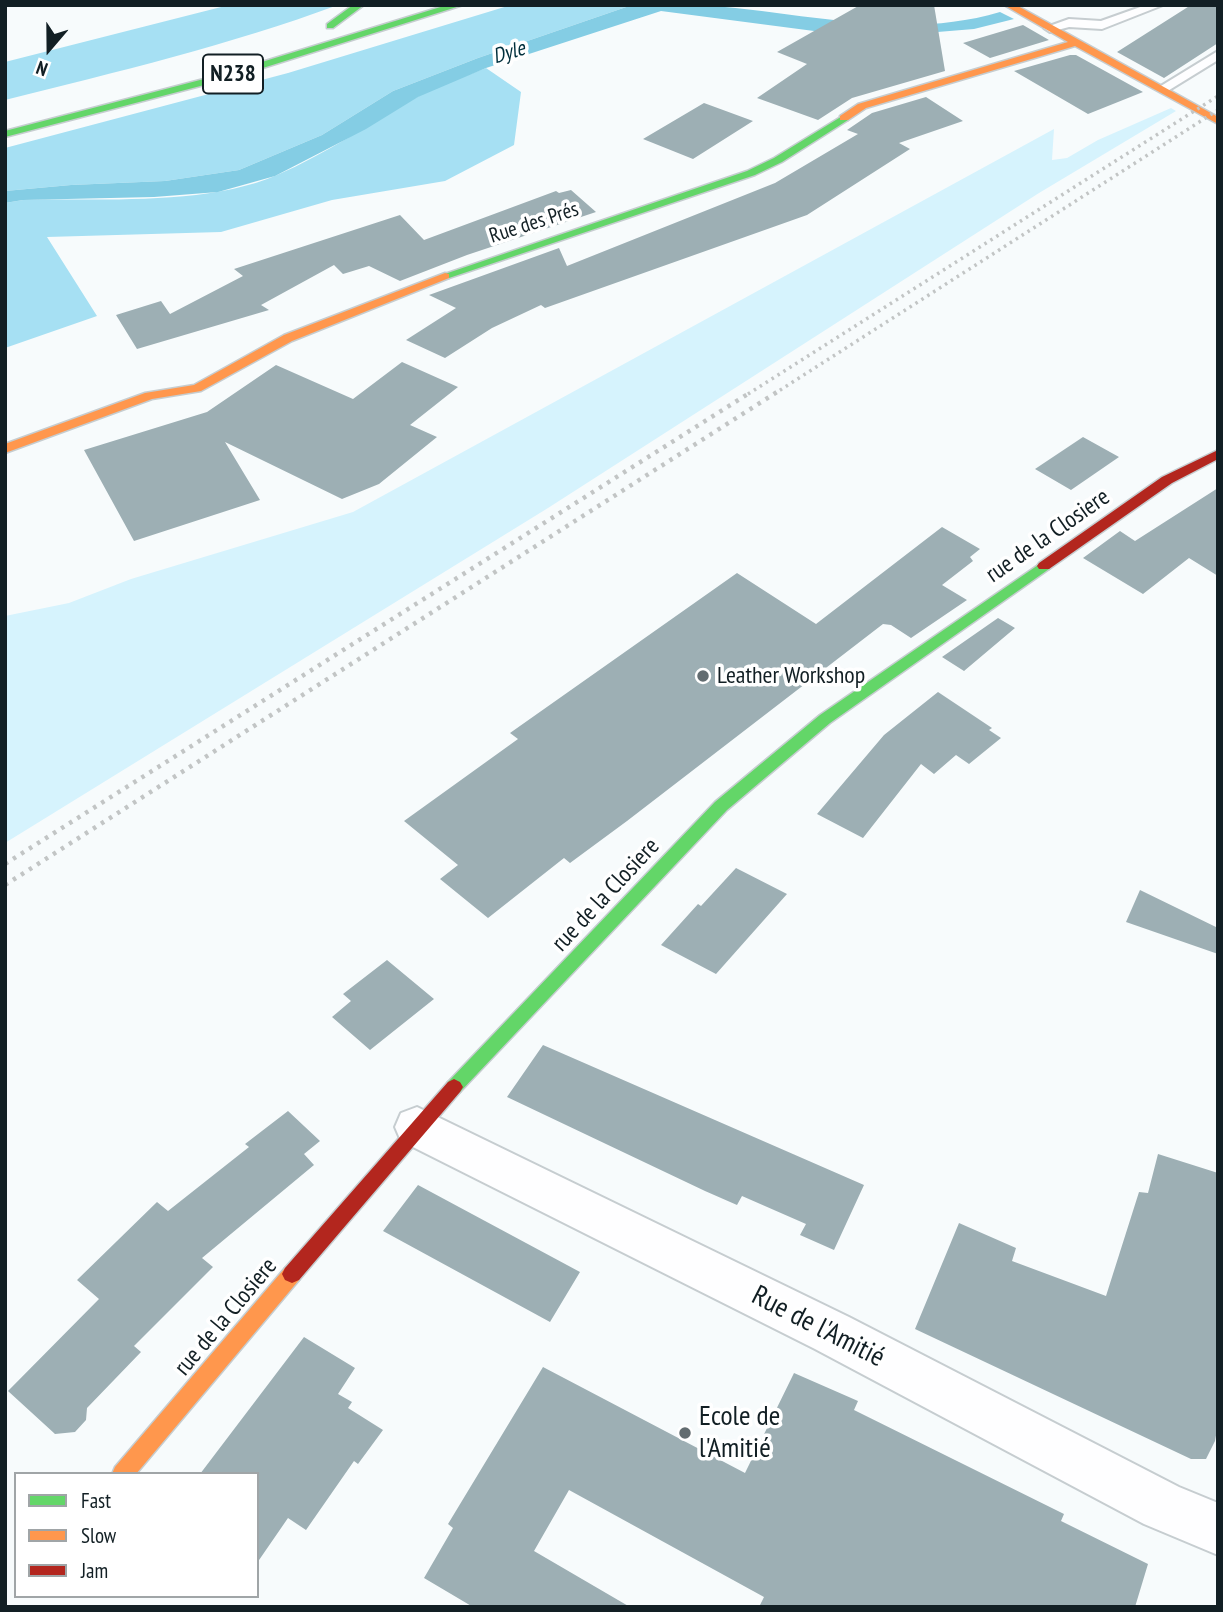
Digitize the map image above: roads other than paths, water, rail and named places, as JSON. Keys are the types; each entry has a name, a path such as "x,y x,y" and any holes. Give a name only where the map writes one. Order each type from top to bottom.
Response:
{"main road":[{"path":"359,5 324,27 380,9"},
{"name":"N238","path":"5,134 215,79 458,5"},
{"path":"1010,6 1218,121"},
{"name":"Rue des Prés","path":"5,449 149,396 197,388 288,338 478,263 751,173 778,160 869,103 1077,42"},
{"name":"rue de la Closiere","path":"124,1472 417,1127 731,797 825,719 1167,480 1218,454"}],"street":[{"name":"Rue de l'Amitié","path":"417,1127 832,1333 1162,1506 1218,1529"}],"lane":[{"path":"1050,28 1069,23 1102,25 1157,5"},
{"path":"1162,89 1218,55"}],"water":[{"name":"Dyle","path":"632,5 696,5 887,24 962,21 1000,12 1014,19 974,29 913,34 837,34 661,11 486,68 418,97 366,129 275,176 218,192 5,203 5,191 165,181 239,170 322,135 393,91 478,58"}],"railway":[{"path":"748,394 1218,96"},
{"path":"774,394 1218,110"},
{"path":"5,864 751,392"},
{"path":"5,885 777,392"}],"place":[{"name":"Leather Workshop","path":"703,676"},
{"name":"Ecole de l'Amitié","path":"685,1433"}]}
